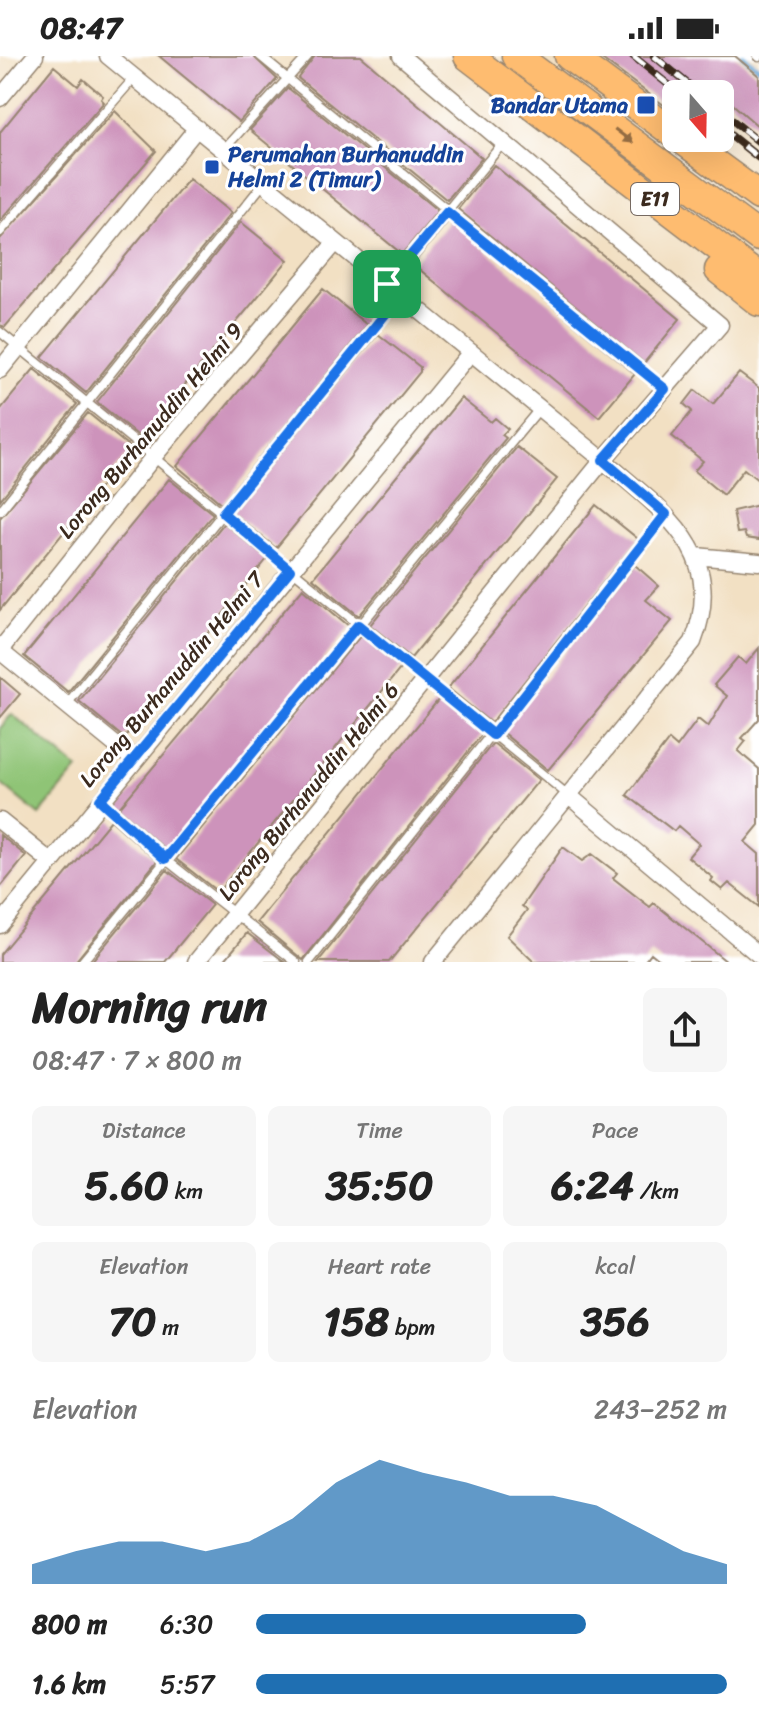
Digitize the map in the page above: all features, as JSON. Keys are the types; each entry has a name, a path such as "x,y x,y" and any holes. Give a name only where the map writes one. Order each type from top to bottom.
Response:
{"highway":[{"name":"E11","path":"468,56 759,278"},
{"name":"E11","path":"516,56 759,237"},
{"path":"569,56 662,125"},
{"path":"551,121 622,193 759,302"},
{"path":"699,152 759,196"}],"street":[{"path":"0,98 35,56"},
{"path":"108,56 603,460 666,514 696,556 703,587 704,615 693,642 433,962"},
{"path":"401,56 503,142"},
{"path":"0,370 197,128"},
{"name":"Lorong Burhanuddin Helmi 6","path":"196,962 603,460 720,325 503,142"},
{"name":"Lorong Burhanuddin Helmi 9","path":"0,650 154,456 336,242"},
{"name":"Lorong Burhanuddin Helmi 7","path":"0,925 471,352"},
{"path":"696,556 759,562"},
{"path":"0,650 134,760"},
{"path":"568,795 759,955"},
{"path":"0,821 51,862"}],"lane":[{"path":"260,56 665,389"},
{"path":"224,149 308,56"},
{"path":"0,232 134,77"},
{"path":"387,284 503,142"},
{"path":"0,511 264,183"},
{"path":"67,704 400,296"},
{"path":"0,332 568,795"},
{"path":"82,962 540,408"},
{"path":"309,962 493,735 666,514"},
{"path":"100,800 165,859 296,962"}],"green space":[{"path":"12,714 78,769 39,815 0,783 0,728"}],"building":[{"path":"159,56 253,56 277,79 239,122"},
{"path":"315,56 361,56 482,158 447,200 298,78"},
{"path":"598,56 735,56 759,76 759,127 734,105 734,80 662,80 662,104"},
{"path":"54,66 78,86 83,79 103,96 101,99 104,102 0,221 0,132"},
{"path":"288,88 438,211 402,254 250,130"},
{"path":"115,111 156,151 5,327 0,325 0,239"},
{"path":"494,165 680,319 644,363 458,209"},
{"path":"189,179 231,213 86,393 42,357"},
{"path":"449,220 635,374 599,417 413,264"},
{"path":"241,222 288,260 141,438 97,402"},
{"path":"323,289 367,325 222,504 177,466"},
{"path":"378,334 420,367 420,372 276,548 232,512"},
{"path":"34,369 77,404 0,500 0,410"},
{"path":"739,373 759,388 759,481 744,469 723,495 694,471 703,461 672,436 692,411 684,404 695,390 713,404"},
{"path":"461,398 491,422 495,418 508,429 502,435 506,438 359,616 313,578"},
{"path":"88,413 132,449 0,610 0,518"},
{"path":"517,447 557,479 411,658 370,625"},
{"path":"169,479 213,514 68,692 24,656"},
{"path":"596,505 638,539 491,723 448,688"},
{"path":"759,505 759,540 746,538 744,532 737,533 733,511"},
{"path":"224,523 267,559 124,738 79,701"},
{"path":"635,565 659,586 646,600 672,621 548,770 502,732"},
{"path":"303,588 350,627 166,850 119,808"},
{"path":"361,635 401,668 218,892 176,859"},
{"path":"759,648 759,719 742,738 746,741 738,751 759,769 759,825 745,842 759,854 759,907 729,883 722,890 711,881 713,878 688,857 699,844 678,826 674,831 627,795 669,740 677,747 698,719 708,727 727,696 714,685 738,657 746,664"},
{"path":"0,677 20,694 0,718"},
{"path":"439,699 482,734 303,960 257,922"},
{"path":"493,743 539,780 389,962 318,962"},
{"path":"111,820 157,861 75,962 0,962 0,954"},
{"path":"0,835 26,856 0,888"},
{"path":"563,847 582,861 592,854 617,873 613,878 650,907 654,903 727,962 662,962 651,953 644,962 534,962 507,936 527,910 522,906"},
{"path":"167,870 212,905 165,962 91,962"},
{"path":"247,933 285,962 223,962"}],"waterway":[{"path":"743,56 759,68"}],"railway":[{"path":"633,56 663,80"},
{"path":"654,56 683,80"},
{"path":"734,121 759,142"},
{"path":"734,138 759,158"}],"place":[{"name":"Bandar Utama","path":"646,105"},
{"name":"Perumahan Burhanuddin Helmi 2 (Timur)","path":"212,167"}],"route":[{"path":"447,212 665,389 603,460 666,514 493,735 358,625 165,859 100,800 290,570 223,513 400,296 387,284 447,212"}]}
